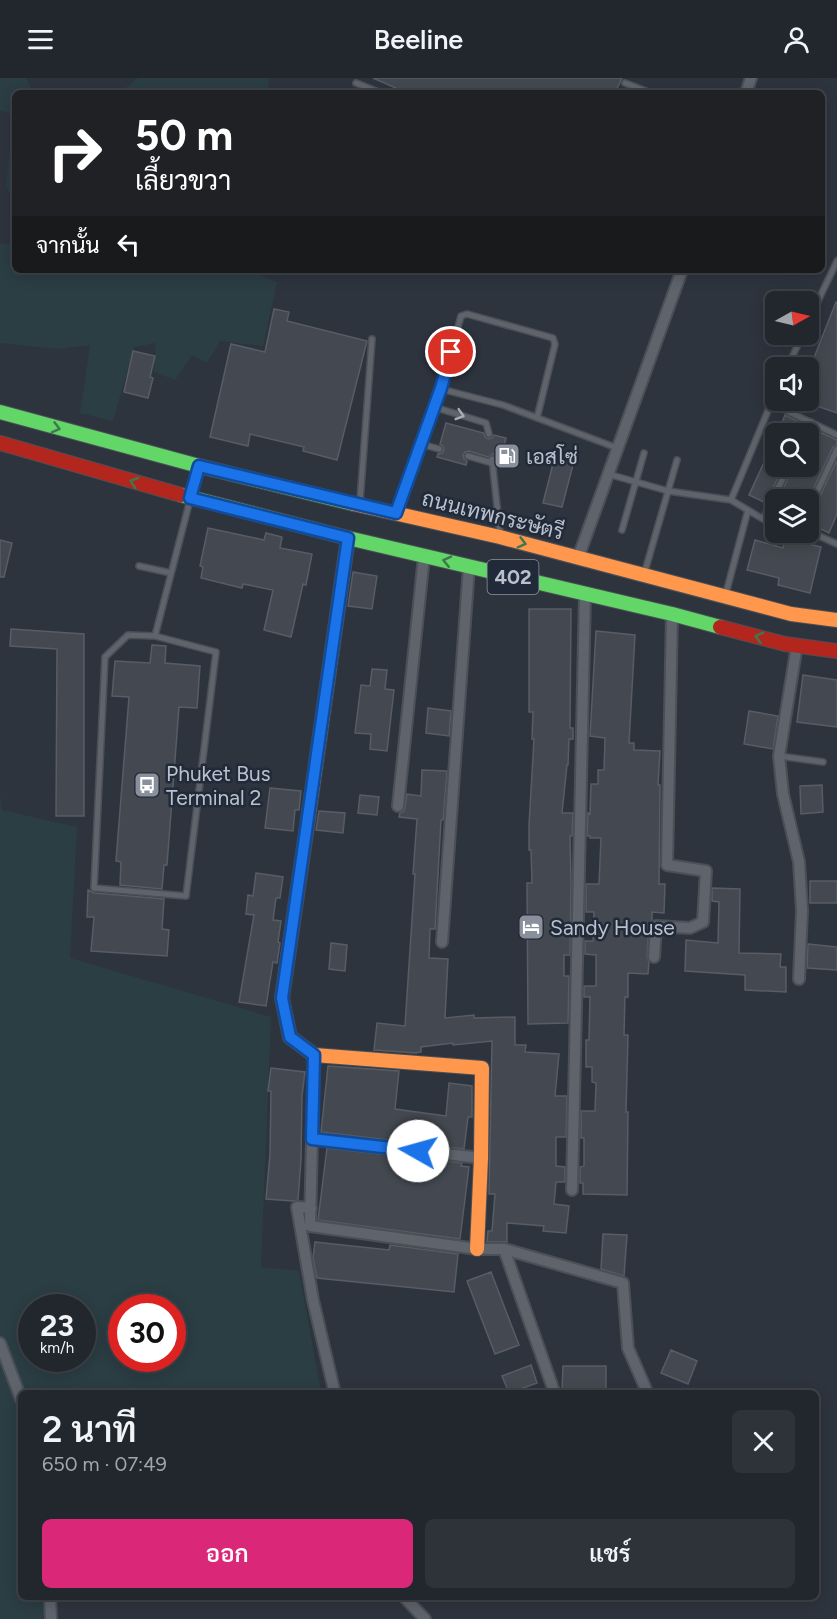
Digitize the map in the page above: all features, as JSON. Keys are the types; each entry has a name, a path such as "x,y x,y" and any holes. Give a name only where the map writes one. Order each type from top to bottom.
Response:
{"main road":[{"name":"ถนนเทพกระษัตรี","path":"0,412 199,466 360,506 500,537 791,614 837,620"},
{"name":"402","path":"0,443 190,498 348,538 672,614 785,644 837,651"},
{"path":"348,538 282,998 290,1037 314,1055 482,1068 477,1249"}],"street":[{"path":"578,558 681,273"},
{"path":"398,806 424,556"},
{"path":"442,942 469,566"},
{"path":"572,1190 585,594"},
{"path":"654,957 656,926 690,928 703,922 706,871 667,865 672,614"},
{"path":"797,645 779,756 783,794 800,862 802,911 799,979"},
{"path":"314,1055 310,1226 477,1249 504,1249 623,1283 627,1348 646,1390"},
{"path":"312,1139 481,1158"},
{"path":"310,1209 297,1207 313,1299 333,1390"},
{"path":"504,1249 554,1390"},
{"path":"0,1343 18,1391"},
{"path":"51,1600 51,1619"},
{"path":"407,1600 425,1619"}],"lane":[{"path":"356,83 374,90"},
{"path":"625,83 643,90"},
{"path":"819,299 837,261"},
{"path":"396,513 441,388 460,316 467,314 553,338 555,344 537,418"},
{"path":"360,506 372,339"},
{"path":"441,388 503,405 617,447"},
{"path":"434,407 486,423 489,434"},
{"path":"731,500 768,411"},
{"path":"785,411 837,435"},
{"path":"421,444 439,449"},
{"path":"818,489 837,448"},
{"path":"622,530 634,481 644,453"},
{"path":"468,456 492,461 500,537"},
{"path":"644,575 677,460"},
{"path":"155,636 199,466"},
{"path":"608,474 668,490 731,500 763,519 784,477"},
{"path":"725,597 748,510"},
{"path":"819,536 837,543"},
{"path":"139,566 171,573"},
{"path":"128,635 155,636 216,652 186,896 94,888 105,657 128,635"},
{"path":"779,756 823,762"}],"shaded area":[{"path":"0,78 26,78 32,90 12,90 12,115 0,110"},
{"path":"138,78 268,78 269,90 123,90"},
{"path":"12,125 12,198 6,186"},
{"path":"0,244 12,244 12,273 255,273 277,282 263,346 220,341 207,363 192,355 175,380 154,372 156,343 134,347 113,421 80,413 90,345 58,349 0,343"},
{"path":"0,793 2,810 77,827 70,958 271,1017 261,1267 299,1271 320,1390 18,1390 18,1600 48,1600 43,1619 0,1619"}],"building":[{"path":"373,78 622,78 616,90 400,90"},
{"path":"837,302 837,413 819,407 819,357 814,357"},
{"path":"274,309 289,312 287,321 367,341 337,460 303,451 304,447 250,434 248,446 210,437 231,344 265,352"},
{"path":"133,351 155,356 148,398 124,392"},
{"path":"785,415 801,423 782,423"},
{"path":"446,423 484,433 488,439 494,435 506,438 500,461 493,454 488,457 469,451 463,455 467,461 466,465 437,457 444,450 440,444"},
{"path":"819,432 837,440 837,444 833,447 819,477"},
{"path":"556,452 575,457 562,507 543,503"},
{"path":"765,460 765,477 778,477 772,489 765,489 765,503 749,495"},
{"path":"837,460 837,514 829,533 819,528 819,498"},
{"path":"789,477 819,477 813,489 783,489"},
{"path":"208,528 264,540 266,533 282,537 280,548 312,554 291,637 264,630 273,590 243,584 242,588 201,578 203,567 200,566"},
{"path":"0,540 12,543 4,577 0,577"},
{"path":"755,540 783,548 784,543 805,543 821,547 810,593 778,585 779,578 747,570"},
{"path":"353,572 377,576 372,609 348,606"},
{"path":"529,609 571,609 570,728 573,728 573,739 569,739 562,813 573,813 572,836 570,836 570,955 564,955 564,976 569,976 568,1023 528,1024 527,883 532,883 529,825 534,739 532,739 533,712 529,712"},
{"path":"11,629 84,634 84,816 56,816 57,649 10,646"},
{"path":"596,631 635,635 629,743 634,743 634,750 660,751 659,884 665,884 664,913 652,912 649,925 648,974 628,973 628,997 625,997 624,1035 628,1035 627,1195 583,1194 583,1183 580,1183 580,1167 584,1166 581,1111 595,1111 596,1083 592,1082 592,1067 586,1067 590,997 584,997 584,986 596,986 596,955 585,954 585,941 593,941 594,912 586,912 586,884 599,884 601,838 587,836 588,813 590,814 591,784 598,784 598,770 604,770 605,738 590,736"},
{"name":"Phuket Bus Terminal 2","path":"152,645 166,646 165,663 200,666 197,708 179,707 167,865 164,865 162,889 120,885 121,862 116,861 129,697 112,696 115,661 150,663"},
{"path":"372,669 387,670 385,689 394,690 387,751 370,749 371,734 355,733 361,685 370,686"},
{"path":"803,675 837,680 837,727 797,722"},
{"path":"428,708 451,711 449,736 426,733"},
{"path":"749,711 778,716 773,749 744,744"},
{"path":"422,770 447,771 443,820 441,820 435,929 430,929 429,958 448,959 445,1018 474,1015 474,1018 515,1017 515,1045 526,1045 525,1052 559,1054 555,1096 567,1096 566,1137 556,1137 556,1166 565,1167 565,1182 556,1182 554,1204 569,1206 566,1233 543,1231 544,1226 507,1223 507,1242 487,1242 488,1231 492,1231 495,1194 489,1194 492,1041 421,1047 421,1052 416,1053 374,1050 377,1023 405,1026 417,819 399,817 404,811 407,794 421,796"},
{"path":"822,785 823,812 801,814 800,786"},
{"path":"270,788 301,791 299,810 295,810 293,831 265,828"},
{"path":"360,795 379,797 377,815 358,813"},
{"path":"319,811 345,813 343,833 316,830"},
{"path":"256,873 283,877 280,898 276,898 273,920 281,921 278,942 280,943 277,963 273,962 266,1006 239,1002 254,915 246,914 248,895 253,896"},
{"path":"810,881 837,881 837,903 810,903"},
{"path":"712,888 740,889 739,953 781,954 780,967 786,967 786,992 745,990 745,975 685,971 686,940 718,943 719,902 712,901"},
{"path":"88,890 94,893 164,899 162,929 169,930 167,956 91,951 94,917 87,917"},
{"path":"331,943 347,945 345,971 329,969"},
{"path":"808,944 837,947 837,970 807,968"},
{"path":"328,1066 399,1071 395,1109 446,1116 449,1083 472,1086 472,1117 468,1117 464,1149 321,1132"},
{"path":"271,1068 305,1072 298,1200 293,1201 266,1199 270,1154 271,1091 268,1091"},
{"path":"327,1148 462,1163 461,1166 469,1167 460,1239 318,1220"},
{"path":"603,1234 627,1235 624,1276 601,1269"},
{"path":"315,1242 389,1250 390,1245 458,1254 454,1292 317,1278 313,1258"},
{"path":"491,1272 519,1345 495,1354 467,1281"},
{"path":"671,1350 697,1361 688,1384 661,1373"},
{"path":"531,1365 537,1383 517,1390 508,1390 502,1376"},
{"path":"563,1366 606,1366 606,1390 562,1390"}],"traffic: fast":[{"path":"0,412 199,466 354,504"},
{"path":"181,495 348,538 720,627"}],"traffic: slow":[{"path":"354,504 500,537 791,614 837,620"},
{"path":"308,819 348,538"},
{"path":"290,1037 314,1055 482,1068 477,1249"}],"traffic: jam":[{"path":"0,443 181,495"},
{"path":"720,627 785,644 837,651"},
{"path":"290,1037 282,998 308,819"}],"place":[{"name":"เอสโซ่","path":"507,456"},
{"name":"Phuket Bus Terminal 2","path":"147,785"},
{"name":"Sandy House","path":"531,927"}],"route":[{"path":"418,1151 312,1139 314,1055 290,1037 282,998 348,538 190,498 199,466 396,513 441,388 451,352"}]}
